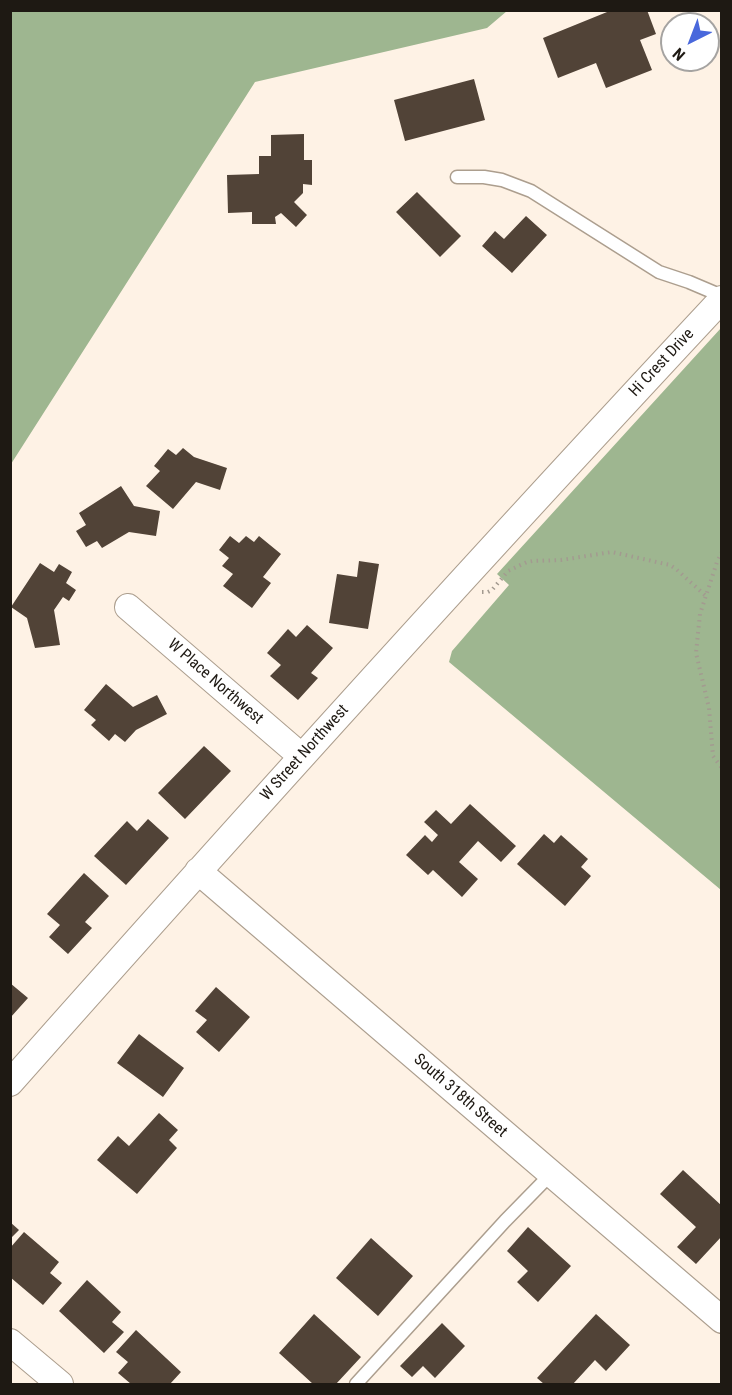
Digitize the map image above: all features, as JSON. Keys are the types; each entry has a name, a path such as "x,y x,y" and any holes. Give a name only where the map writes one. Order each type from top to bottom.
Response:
{"street":[{"name":"Hi Crest Drive","path":"603,427 722,298"},
{"name":"W Street Northwest","path":"10,1083 301,756 603,427"},
{"name":"W Place Northwest","path":"128,607 301,756"},
{"name":"South 318th Street","path":"198,871 722,1320"},
{"path":"10,1342 60,1384"}],"lane":[{"path":"457,177 502,180 531,191 659,272 689,282 722,298"},
{"path":"356,1384 551,1174"}],"path":[{"path":"452,592 488,592 508,571 527,562 561,560 612,552 670,565 706,596"},
{"path":"722,552 700,614 696,653 709,708 713,756 722,768"}],"green space":[{"path":"11,10 507,11 487,28 255,82 11,464"},
{"path":"721,328 721,890 449,662 452,651 509,585 497,574"}],"building":[{"path":"612,10 647,10 656,34 640,40 652,70 606,88 596,63 558,78 543,38"},
{"path":"474,79 485,120 405,141 394,100"},
{"path":"304,134 304,160 312,160 312,185 303,184 303,193 294,202 307,215 296,227 281,213 275,217 276,224 252,224 252,212 228,213 227,175 259,174 259,156 271,156 271,135"},
{"path":"417,192 461,236 440,257 396,212"},
{"path":"526,216 547,235 512,273 482,246 495,231 504,239"},
{"path":"183,448 194,457 227,468 220,490 196,482 173,509 146,486 160,471 154,466 168,449 176,455"},
{"path":"121,486 134,506 160,511 156,536 129,532 102,548 97,541 86,547 76,531 86,525 79,513"},
{"path":"230,536 239,543 246,536 254,542 259,536 281,554 263,577 271,583 252,608 223,586 233,574 222,566 229,558 219,550"},
{"path":"359,561 379,564 368,629 329,623 337,574 357,577"},
{"path":"40,563 54,572 59,564 72,572 66,583 76,590 69,601 63,597 54,610 60,645 35,648 27,618 11,607"},
{"path":"307,625 333,648 311,673 318,678 298,700 270,676 281,665 267,653 288,629 296,637"},
{"path":"106,684 133,707 157,695 167,714 136,730 125,742 115,734 109,741 91,725 96,720 84,710"},
{"path":"204,746 231,771 185,819 158,793"},
{"path":"470,804 516,846 501,862 478,841 459,862 478,879 462,897 433,870 428,875 406,855 425,835 432,842 438,835 424,822 436,810 451,824"},
{"path":"148,819 169,838 126,885 94,856 127,821 137,831"},
{"path":"544,834 554,843 561,835 588,859 581,867 591,876 565,906 517,864"},
{"path":"84,873 109,896 85,922 92,928 68,954 49,937 60,925 47,914"},
{"path":"10,983 28,998 10,1018"},
{"path":"216,987 250,1017 219,1052 196,1032 207,1020 195,1011"},
{"path":"139,1034 184,1068 163,1097 117,1063"},
{"path":"159,1113 178,1130 169,1140 177,1148 137,1194 97,1160 118,1136 129,1146"},
{"path":"683,1170 722,1206 722,1236 696,1264 677,1247 696,1227 660,1194"},
{"path":"10,1222 19,1230 10,1239"},
{"path":"528,1227 571,1266 538,1302 517,1282 528,1271 507,1251"},
{"path":"24,1232 59,1262 50,1273 62,1283 43,1305 10,1277 10,1248"},
{"path":"371,1238 413,1276 378,1316 336,1278"},
{"path":"87,1280 121,1312 112,1322 124,1332 104,1353 59,1311"},
{"path":"314,1314 361,1357 336,1384 313,1384 279,1353"},
{"path":"596,1314 630,1345 606,1371 595,1360 573,1384 544,1384 537,1378"},
{"path":"442,1323 465,1346 435,1378 423,1366 412,1377 400,1366"},
{"path":"136,1330 181,1372 170,1384 131,1384 118,1373 128,1362 116,1352"}]}
